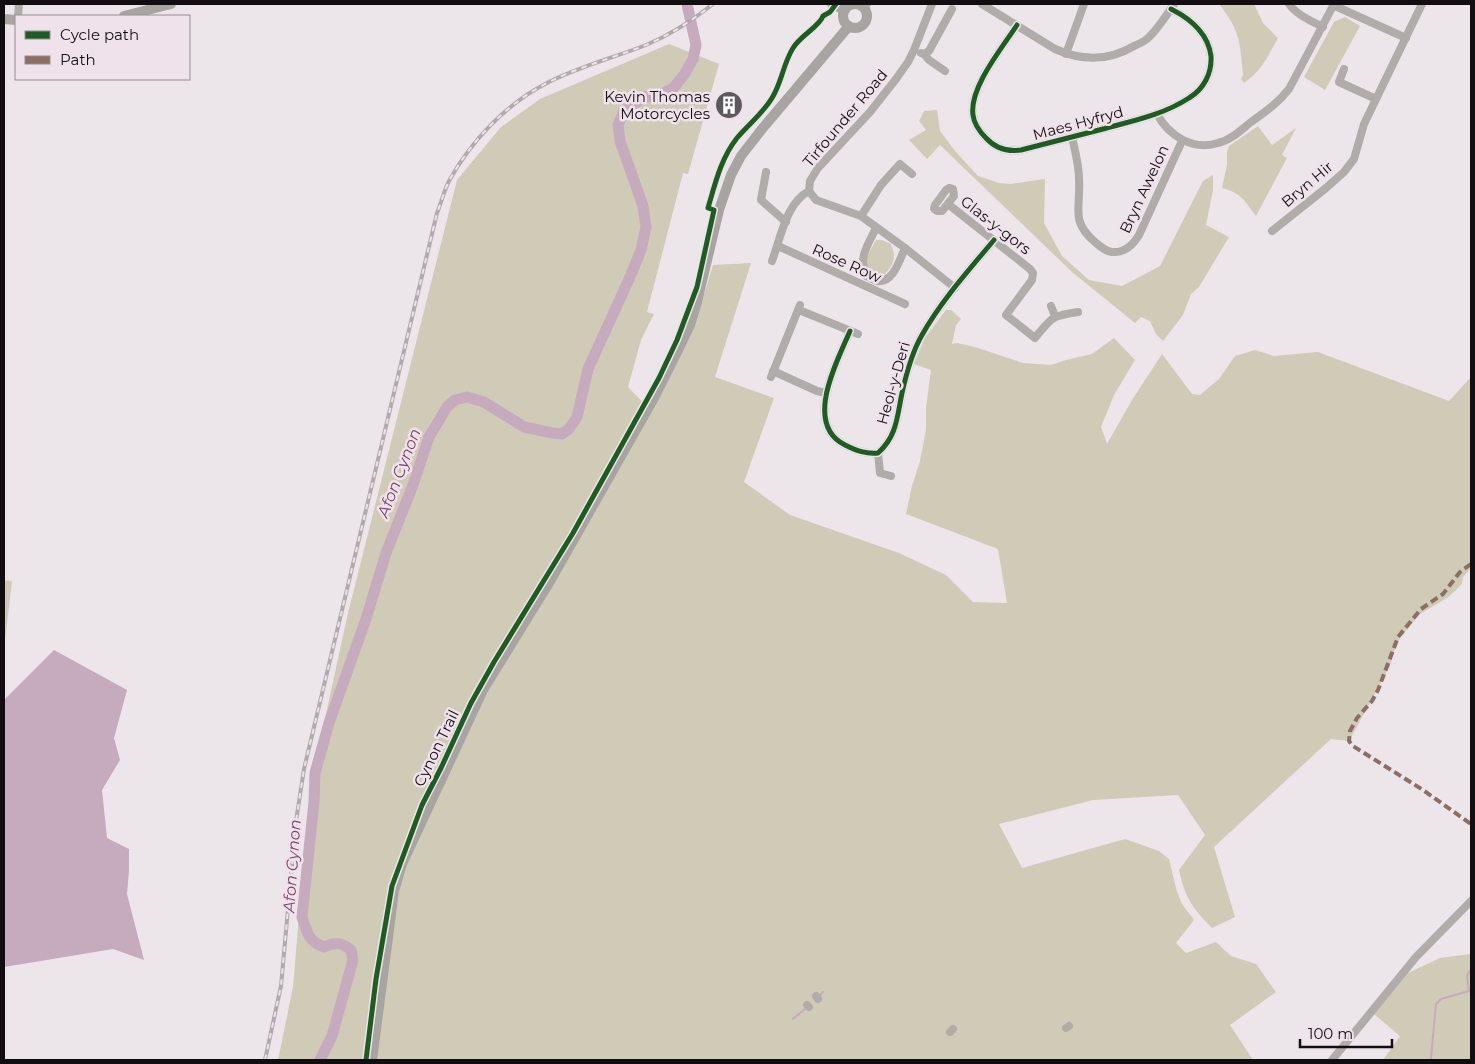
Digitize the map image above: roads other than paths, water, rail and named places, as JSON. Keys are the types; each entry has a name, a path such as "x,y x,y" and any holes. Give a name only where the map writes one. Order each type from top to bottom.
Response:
{"main road":[{"path":"128,15 171,4"},
{"path":"832,4 845,10"},
{"path":"854,4 865,6 867,19 863,25 856,28 849,26 844,17 845,10 854,4"},
{"path":"372,1060 394,891 409,847 483,690 549,583 654,398 690,325 719,210 731,175 741,156 849,26"}],"street":[{"name":"Tirfounder Road","path":"772,261 791,209 800,196 810,191 810,182 818,168 870,112 896,79 914,50 932,4"},
{"path":"982,4 1066,54 1094,59 1109,57 1126,51 1147,39 1173,6"},
{"path":"1066,54 1084,4"},
{"path":"1289,4 1302,16 1323,27"},
{"name":"Bryn Hir","path":"1272,231 1326,188 1344,172 1354,159 1364,124 1422,4"},
{"path":"1157,114 1161,122 1182,140 1207,145 1231,138 1280,100 1289,89 1334,5 1406,38"},
{"name":"Maes Hyfryd","path":"1017,25 980,82 973,101 973,116 979,131 988,141 1010,152 1157,114 1190,98 1202,87 1210,74 1211,59 1209,46 1201,31 1173,6"},
{"path":"924,54 929,51 952,9"},
{"path":"914,50 924,54 929,60 945,71"},
{"path":"1344,69 1339,82 1376,99"},
{"name":"Bryn Awelon","path":"1072,137 1080,179 1079,222 1085,233 1106,251 1116,252 1124,250 1133,244 1139,235 1182,140"},
{"path":"861,216 881,186 900,164 912,174"},
{"path":"766,172 761,200 786,222"},
{"path":"810,191 816,200 861,216 955,288"},
{"name":"Glas-y-gors","path":"948,204 1030,269 1033,274 1032,280 1006,315 1035,338 1051,318 1055,316"},
{"path":"876,228 863,256 862,266 866,276 878,282 887,279 892,274 905,248"},
{"name":"Heol-y-Deri","path":"878,453 885,447 895,429 903,390 921,336 955,288 994,240"},
{"name":"Rose Row","path":"778,246 905,304"},
{"path":"1051,306 1055,316 1078,312"},
{"path":"826,393 772,374 799,307 854,332 826,393 826,422 835,438 842,444 862,452 878,453 880,474 891,476"},
{"path":"1332,1060 1416,957 1471,901"}],"waterway":[{"name":"Afon Cynon","path":"320,1060 332,1036 353,960 351,950 344,945 332,944 324,947 311,939 302,917 314,802 315,773 329,723 366,619 386,553 413,485 429,437 447,407 455,400 467,397 484,402 524,427 552,433 562,434 569,429 577,417 588,369 630,277 641,250 646,227 643,206 620,141 618,125 624,111 645,97 660,95 673,88 684,75 693,59 696,45 687,4"},
{"path":"1430,1060 1436,1004 1441,999 1469,991 1467,976 1471,969"},
{"path":"819,996 823,992"},
{"path":"793,1019 806,1008"}],"railway":[{"path":"265,1060 281,986 296,821 304,769 437,213 447,185 458,166 479,138 517,102 547,83 571,72 634,50 664,37 713,4"}],"place":[{"name":"Kevin Thomas Motorcycles","path":"729,105"}]}
